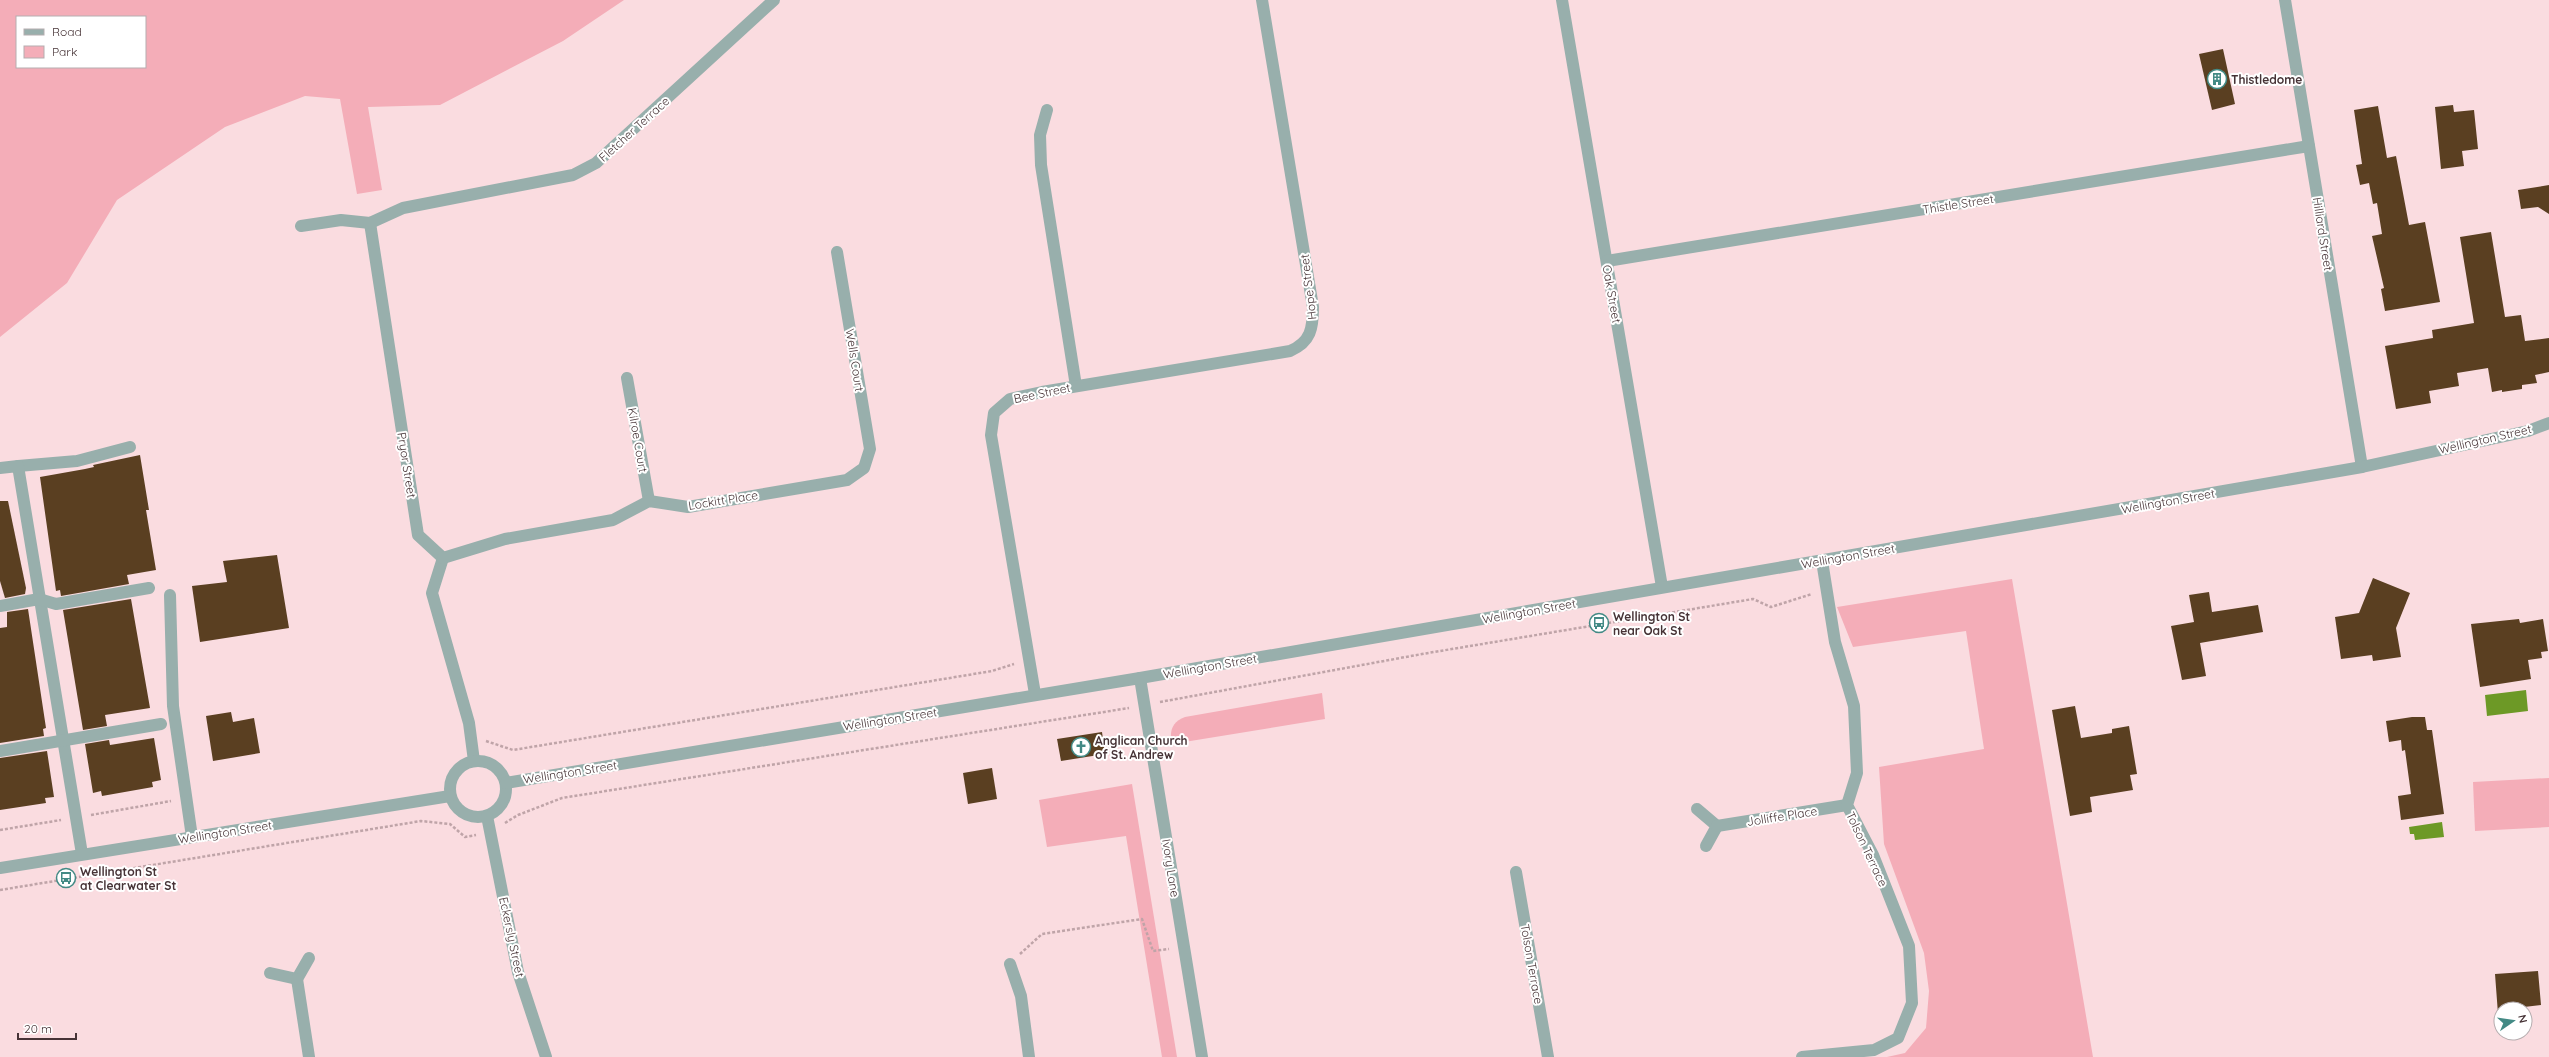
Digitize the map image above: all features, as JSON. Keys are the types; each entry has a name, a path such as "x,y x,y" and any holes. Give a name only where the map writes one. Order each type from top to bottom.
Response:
{"street":[{"name":"Fletcher Terrace","path":"370,223 403,208 573,175 596,163 774,0"},
{"name":"Hope Street","path":"1076,386 1290,351 1306,342 1310,334 1313,325 1313,307 1262,0"},
{"name":"Oak Street","path":"1562,0 1662,587"},
{"name":"Hilliard Street","path":"2285,0 2362,467"},
{"name":"Bee Street","path":"1035,694 997,474 991,435 991,420 999,407 1010,399 1076,386 1041,165 1040,135 1047,110"},
{"name":"Thistle Street","path":"1607,261 2309,146"},
{"path":"301,226 341,220 370,223"},
{"name":"Pryor Street","path":"370,223 418,535 443,558"},
{"name":"Wells Court","path":"837,252 870,449 864,468"},
{"name":"Kilroe Court","path":"628,378 649,501"},
{"name":"Wellington Street","path":"506,783 1035,694 1140,678 2362,467 2528,430 2549,423"},
{"path":"0,468 77,461 130,447"},
{"path":"18,466 82,854"},
{"name":"Lockitt Place","path":"649,501 688,507 847,480 864,468"},
{"path":"487,816 475,817 464,814 456,806 450,796 450,784 455,773 463,764 474,761 471,735 432,593 443,558 505,538 613,520 649,501"},
{"name":"Tolson Terrace","path":"1802,1057 1874,1050 1898,1038 1912,1003 1909,946 1873,855 1847,805 1857,773 1854,706 1835,642 1822,561"},
{"path":"0,606 39,599 56,604 149,588"},
{"path":"170,595 173,706 192,837"},
{"name":"Ivory Lane","path":"1140,678 1202,1057"},
{"path":"0,751 161,724"},
{"name":"Wellington Street","path":"474,761 485,761 494,766 506,783 506,794 502,803 496,811 487,816"},
{"name":"Wellington Street","path":"0,868 450,796"},
{"name":"Jolliffe Place","path":"1717,826 1847,805"},
{"path":"1697,809 1717,826 1706,846"},
{"name":"Eckersly Street","path":"487,816 518,972 546,1057"},
{"name":"Tolson Terrace","path":"1516,872 1548,1057"},
{"path":"309,958 297,979 309,1057"},
{"path":"1010,964 1021,996 1029,1057"},
{"path":"270,973 297,979"}],"path":[{"path":"0,890 421,821 450,824 465,837 490,832 518,815 562,798 1144,705 1467,646 1753,599 1770,606 1826,590"},
{"path":"471,735 513,750 992,671 1028,659"},
{"path":"1010,964 1042,934 1142,919 1153,951 1184,947"}],"green space":[{"path":"0,0 624,0 563,41 440,105 368,107 382,190 357,194 340,99 305,96 225,127 117,200 67,283 0,337"},
{"path":"2012,579 2093,1057 1887,1057 1905,1053 1926,1028 1929,991 1924,953 1884,844 1879,767 1984,749 1966,631 1853,647 1837,607"},
{"path":"1322,693 1325,719 1172,744 1172,728 1174,724 1185,717"},
{"path":"2549,778 2549,827 2475,831 2473,782"},
{"path":"1132,784 1177,1057 1162,1057 1126,836 1047,847 1039,800"}],"shaded area":[{"path":"2526,690 2528,711 2487,716 2485,695"},
{"path":"2442,822 2444,837 2415,840 2414,834 2410,834 2409,827"}],"building":[{"name":"Thistledome","path":"2223,49 2235,104 2212,110 2199,54"},
{"path":"2453,105 2454,112 2474,110 2478,149 2462,151 2464,166 2441,169 2435,107"},
{"path":"2378,106 2387,158 2396,156 2409,225 2425,222 2440,302 2385,311 2381,289 2384,288 2372,236 2382,234 2377,203 2373,204 2369,183 2360,185 2356,165 2362,164 2354,110"},
{"path":"2549,185 2549,214 2538,207 2521,209 2518,190"},
{"path":"2491,232 2505,317 2521,315 2525,341 2549,338 2549,372 2535,375 2537,383 2522,385 2522,389 2502,392 2502,390 2492,392 2488,368 2457,373 2459,386 2429,391 2431,403 2396,409 2385,346 2433,338 2432,330 2474,323 2460,237"},
{"path":"140,455 149,510 146,510 156,570 127,575 129,584 61,596 60,590 56,591 40,477 85,469 94,467 93,465"},
{"path":"0,501 8,501 26,588 25,594 5,598 0,581"},
{"path":"277,555 289,628 200,642 192,586 227,582 223,561"},
{"path":"2373,578 2410,593 2396,628 2401,657 2373,661 2372,655 2341,659 2335,617 2359,613"},
{"path":"2209,592 2212,612 2258,605 2263,632 2200,643 2206,676 2182,680 2171,626 2194,622 2189,595"},
{"path":"131,599 150,708 105,715 107,726 83,730 63,610"},
{"path":"28,609 46,728 43,729 44,736 0,743 0,628 7,627 7,612"},
{"path":"2519,619 2520,623 2543,619 2548,651 2541,652 2542,658 2528,660 2531,679 2480,687 2471,624"},
{"path":"2075,706 2081,738 2112,733 2112,729 2129,726 2137,774 2130,775 2133,790 2090,797 2092,812 2070,816 2052,710"},
{"path":"231,712 233,722 254,718 260,753 213,761 206,716"},
{"path":"2412,717 2425,717 2427,730 2432,730 2444,814 2401,820 2398,796 2411,794 2405,750 2402,751 2401,740 2389,742 2386,721"},
{"name":"Anglican Church of St. Andrew","path":"1102,732 1105,754 1061,761 1057,739"},
{"path":"154,738 161,780 152,782 153,787 102,796 101,791 93,793 85,744 109,740 110,745"},
{"path":"47,751 54,797 45,798 46,803 0,810 0,758"},
{"path":"992,768 997,799 968,804 963,773"},
{"path":"2538,971 2541,1005 2533,1006 2533,1001 2497,1001 2495,974"}],"place":[{"name":"Thistledome","path":"2217,79"},
{"name":"Wellington St near Oak St","path":"1599,623"},
{"name":"Anglican Church of St. Andrew","path":"1081,747"},
{"name":"Wellington St at Clearwater St","path":"66,878"}]}
